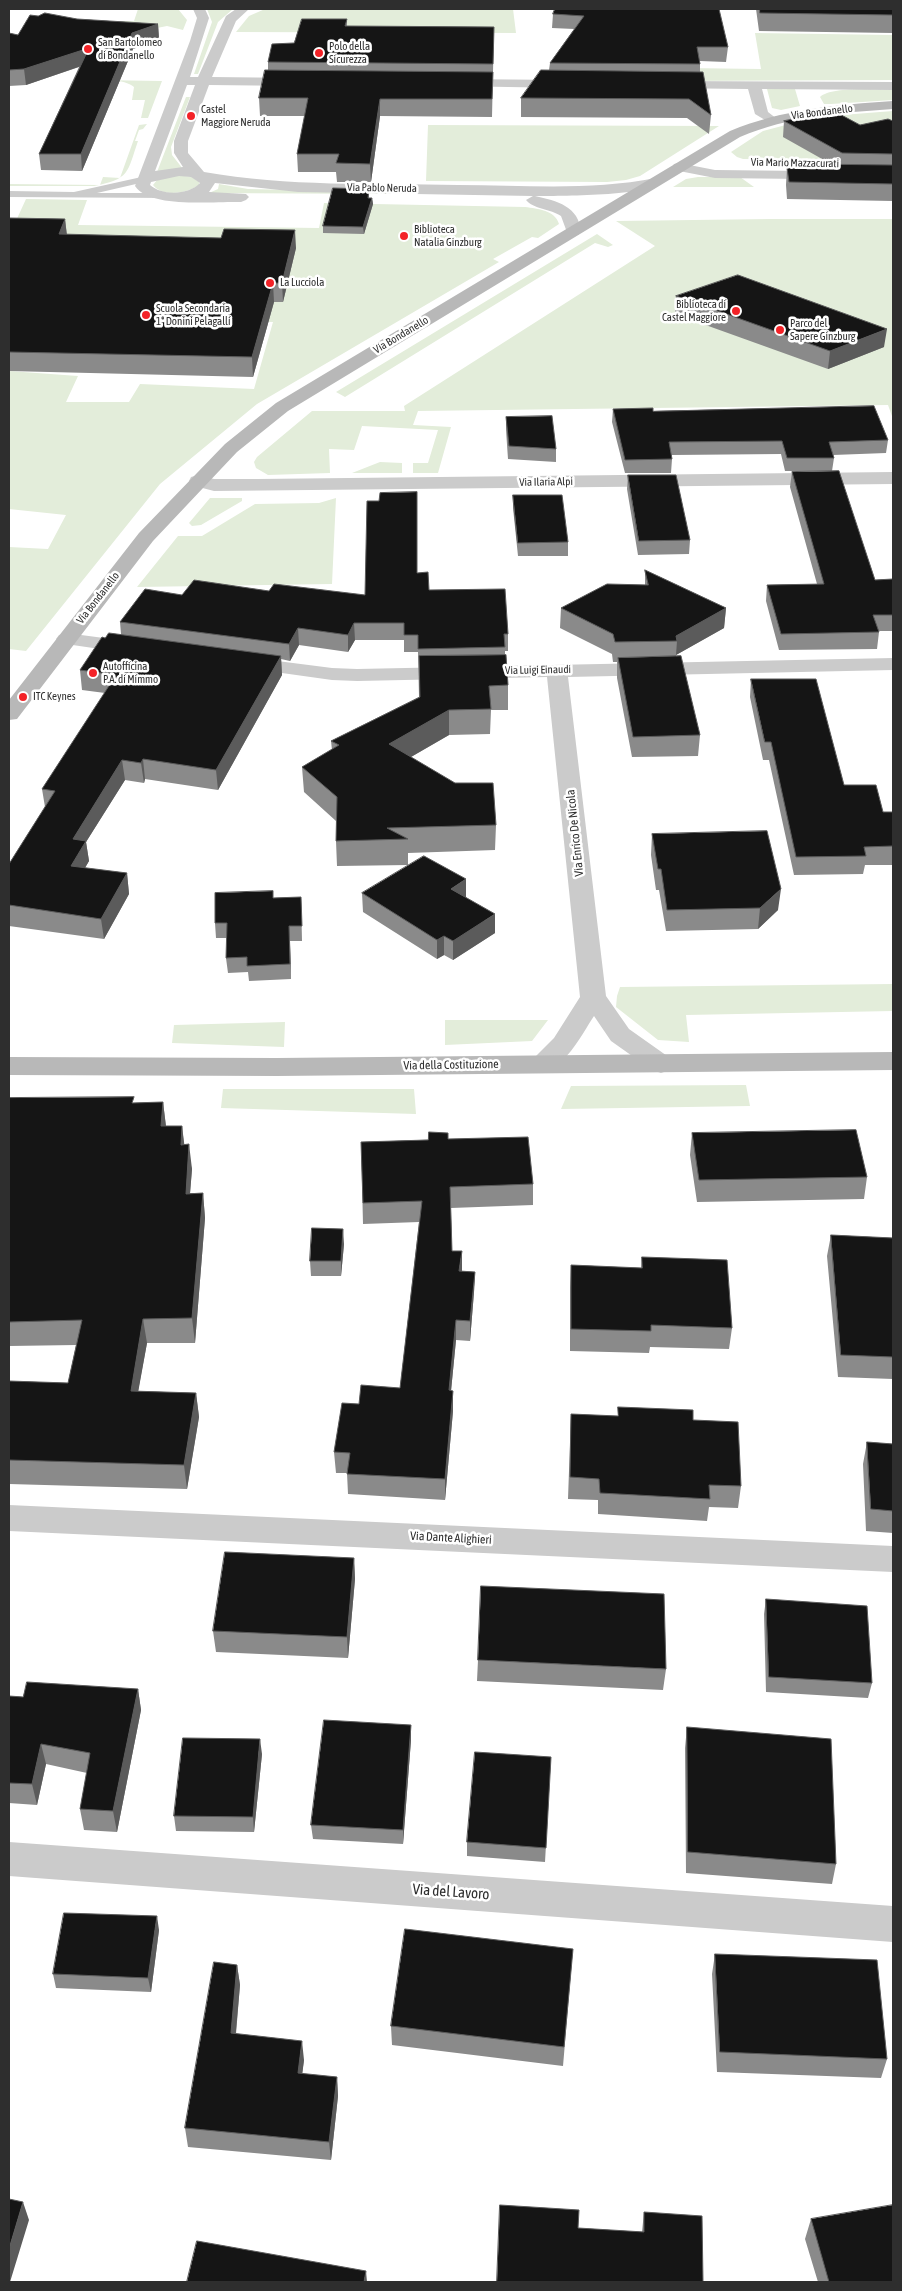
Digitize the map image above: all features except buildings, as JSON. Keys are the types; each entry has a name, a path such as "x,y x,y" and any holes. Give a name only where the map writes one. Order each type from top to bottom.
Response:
{"street":[{"path":"199,9 203,18 202,27 142,186 144,190 171,196 203,190 208,183 186,162 179,147 203,82 231,19 243,9"},
{"path":"181,81 310,82"},
{"path":"441,83 579,84"},
{"path":"655,85 893,86"},
{"path":"754,86 762,114 770,120"},
{"path":"804,86 810,111"},
{"name":"Via Bondanello","path":"9,714 146,537 231,448 282,407 735,134 770,120 810,111 893,105"},
{"name":"Via Mario Mazzacurati","path":"698,156 730,162 893,165"},
{"name":"Via Mario Mazzacurati","path":"679,167 715,174 893,176"},
{"name":"Via Pablo Neruda","path":"146,179 170,172 200,175 263,187 534,200 615,206"},
{"name":"Via Pablo Neruda","path":"171,196 562,191 631,187 656,182"},
{"name":"Via Pablo Neruda","path":"562,191 597,197 615,206"},
{"name":"Via Pablo Neruda","path":"534,200 568,213 573,221 573,232"},
{"name":"Via Ilaria Alpi","path":"198,481 214,485 258,485 893,478"},
{"path":"66,638 157,651"},
{"name":"Via Luigi Einaudi","path":"225,660 332,674 357,675 893,664"},
{"name":"Via Enrico De Nicola","path":"557,670 593,997 620,1035 661,1064"},
{"path":"540,1064 563,1044 593,997"},
{"name":"Via della Costituzione","path":"9,1066 277,1067 893,1061"},
{"name":"Via Dante Alighieri","path":"9,1518 893,1559"},
{"name":"Via del Lavoro","path":"9,1859 893,1924"}],"lane":[{"path":"74,195 146,179"},
{"path":"9,194 171,196"}],"green space":[{"path":"138,9 178,9 187,20 183,30 167,26 152,29 119,25 120,21 134,21"},
{"path":"207,9 233,9 218,22 198,74 194,74 212,22"},
{"path":"265,9 513,9 516,33 236,32 249,16"},
{"path":"755,33 893,35 893,80 674,81 685,68 761,69"},
{"path":"96,80 162,81 148,118 141,118 145,100 132,100 134,87 123,82 97,83 86,89 87,94 115,99 74,99 76,87"},
{"path":"767,89 795,89 800,106 781,110 772,108"},
{"path":"844,90 893,90 893,100 824,104 820,97 834,91"},
{"path":"186,97 190,97 171,147 172,155 183,169 157,172"},
{"path":"893,111 893,161 743,159 731,152 763,131 816,117"},
{"path":"147,124 143,129 139,130 132,161 125,173 120,177 139,125"},
{"path":"428,125 719,126 640,176 607,182 426,181"},
{"path":"178,175 192,177 199,182 199,185 182,192 169,193 157,189 153,185 157,180"},
{"path":"103,177 119,178 115,181 100,185"},
{"path":"698,177 740,177 754,187 673,187 686,179"},
{"path":"9,184 99,185 9,186"},
{"path":"219,184 248,189 386,192 386,194 209,193 218,189"},
{"path":"26,199 87,200 78,225 319,228 324,203 525,207 550,213 557,219 559,224 538,238 532,237 493,259 499,262 257,404 160,484 26,651 9,649 9,547 48,549 66,515 9,509 9,371 78,376 66,402 129,402 140,384 254,389 273,322 161,319 65,253 15,223"},
{"path":"893,219 893,419 888,405 418,411 413,425 451,427 438,473 413,473 413,463 428,463 438,430 362,426 354,450 329,449 330,473 268,475 256,468 254,462 257,457 312,411 405,411 404,406 655,246 616,221"},
{"path":"597,234 613,245 608,247 595,243 345,397 336,392"},
{"path":"380,462 402,463 402,473 352,473"},
{"path":"210,498 242,498 242,501 201,525 192,526 189,523"},
{"path":"336,498 332,584 137,587 178,536 202,536 255,504 319,503"},
{"path":"893,984 893,1011 686,1015 689,1042 658,1040 616,1007 620,987"},
{"path":"445,1020 548,1020 532,1041 445,1045"},
{"path":"285,1022 284,1047 172,1043 174,1025"},
{"path":"746,1085 750,1106 561,1109 571,1086"},
{"path":"223,1089 414,1089 416,1114 221,1108"}],"place":[{"name":"San Bartolomeo di Bondanello","path":"88,49"},
{"name":"Polo della Sicurezza","path":"319,53"},
{"name":"Castel Maggiore Neruda","path":"191,116"},
{"name":"Biblioteca Natalia Ginzburg","path":"404,236"},
{"name":"La Lucciola","path":"270,283"},
{"name":"Biblioteca di Castel Maggiore","path":"736,311"},
{"name":"Scuola Secondaria 1° Donini Pelagalli","path":"146,315"},
{"name":"Parco del Sapere Ginzburg","path":"780,330"},
{"name":"Autofficina P.A. di Mimmo","path":"93,673"},
{"name":"ITC Keynes","path":"23,697"}]}
